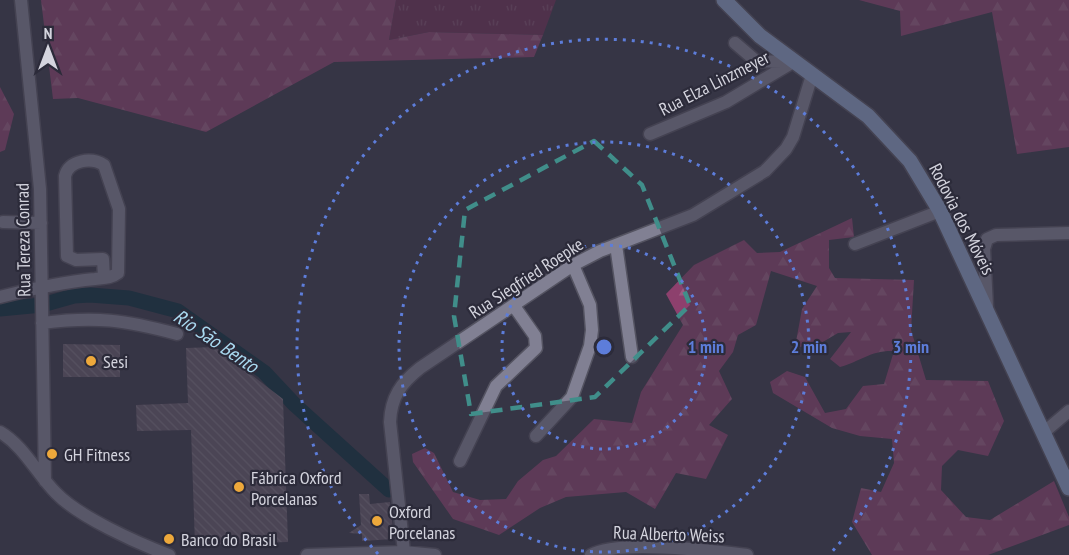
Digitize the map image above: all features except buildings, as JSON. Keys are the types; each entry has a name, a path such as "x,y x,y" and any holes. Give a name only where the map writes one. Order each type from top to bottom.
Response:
{"main road":[{"name":"Rodovia dos Móveis","path":"723,0 760,36 793,62 855,104 884,130 922,178 940,211 1069,488"}],"street":[{"name":"Rua Tereza Conrad","path":"21,0 26,69 38,157 45,481"},
{"path":"735,43 756,61 793,62"},
{"name":"Rua Elza Linzmeyer","path":"650,134 726,102 793,62"},
{"name":"Rua Siegfried Roepke","path":"404,552 390,422 397,391 420,368 573,265 615,245 693,215 765,171 786,149 793,137 812,75"},
{"path":"0,297 104,278 118,273 119,209 104,165 96,161 72,164 68,167 65,176 67,256 76,260 103,259 104,278"},
{"path":"855,244 940,211"},
{"path":"3,222 41,223"},
{"path":"987,313 984,256 987,239 996,235 1069,234"},
{"path":"615,245 632,357"},
{"path":"536,436 572,397 590,346 592,322 590,305 573,265"},
{"path":"460,461 496,386 536,348 535,336 514,306"},
{"path":"42,319 114,319 177,334"},
{"path":"1043,433 1069,411"},
{"path":"0,432 20,448 45,481 73,508 150,551 169,555"},
{"name":"Rua Alberto Weiss","path":"591,555 606,549 621,548 747,555"},
{"path":"308,555 404,552 435,555"}],"highlighted area":[{"path":"594,141 642,185 690,305 595,397 471,414 454,316 465,210"}],"green space":[{"path":"41,0 396,0 389,40 429,32 543,35 534,57 334,62 206,132 78,98 53,99"},
{"path":"396,0 556,0 543,35 429,32 389,40"},
{"path":"859,0 1069,0 1069,147 1017,154 992,12 901,36 900,11"},
{"path":"0,87 14,114 5,150 0,152"},
{"path":"852,218 854,237 829,240 829,268 835,278 914,280 911,330 926,380 988,381 1004,421 988,456 958,450 942,466 941,490 966,517 990,520 1054,481 1069,517 1069,525 988,555 872,555 852,522 861,488 881,492 894,463 892,439 860,436 832,428 773,393 770,382 787,371 805,377 825,413 846,409 863,386 884,384 894,351 872,354 840,367 830,359 851,332 838,333 816,346 795,347 802,309 817,286 771,271 756,325 738,335 733,352 719,371 732,399 709,425 728,435 706,479 676,473 655,509 626,492 566,497 540,508 499,535 453,519 413,462 412,454 425,448 434,453 453,492 480,500 506,499 518,481 543,460 556,456 594,419 632,423 641,392 683,325 666,294 694,265 744,240 757,253 780,252"}],"waterway":[{"name":"Rio São Bento","path":"0,309 42,305 74,296 90,295 129,298 178,311 264,372 295,405 389,490"}],"place":[{"name":"Sesi","path":"91,361"},
{"name":"GH Fitness","path":"52,454"},
{"name":"Fábrica Oxford Porcelanas","path":"239,487"},
{"name":"Oxford Porcelanas","path":"377,521"},
{"name":"Banco do Brasil","path":"169,539"}]}
